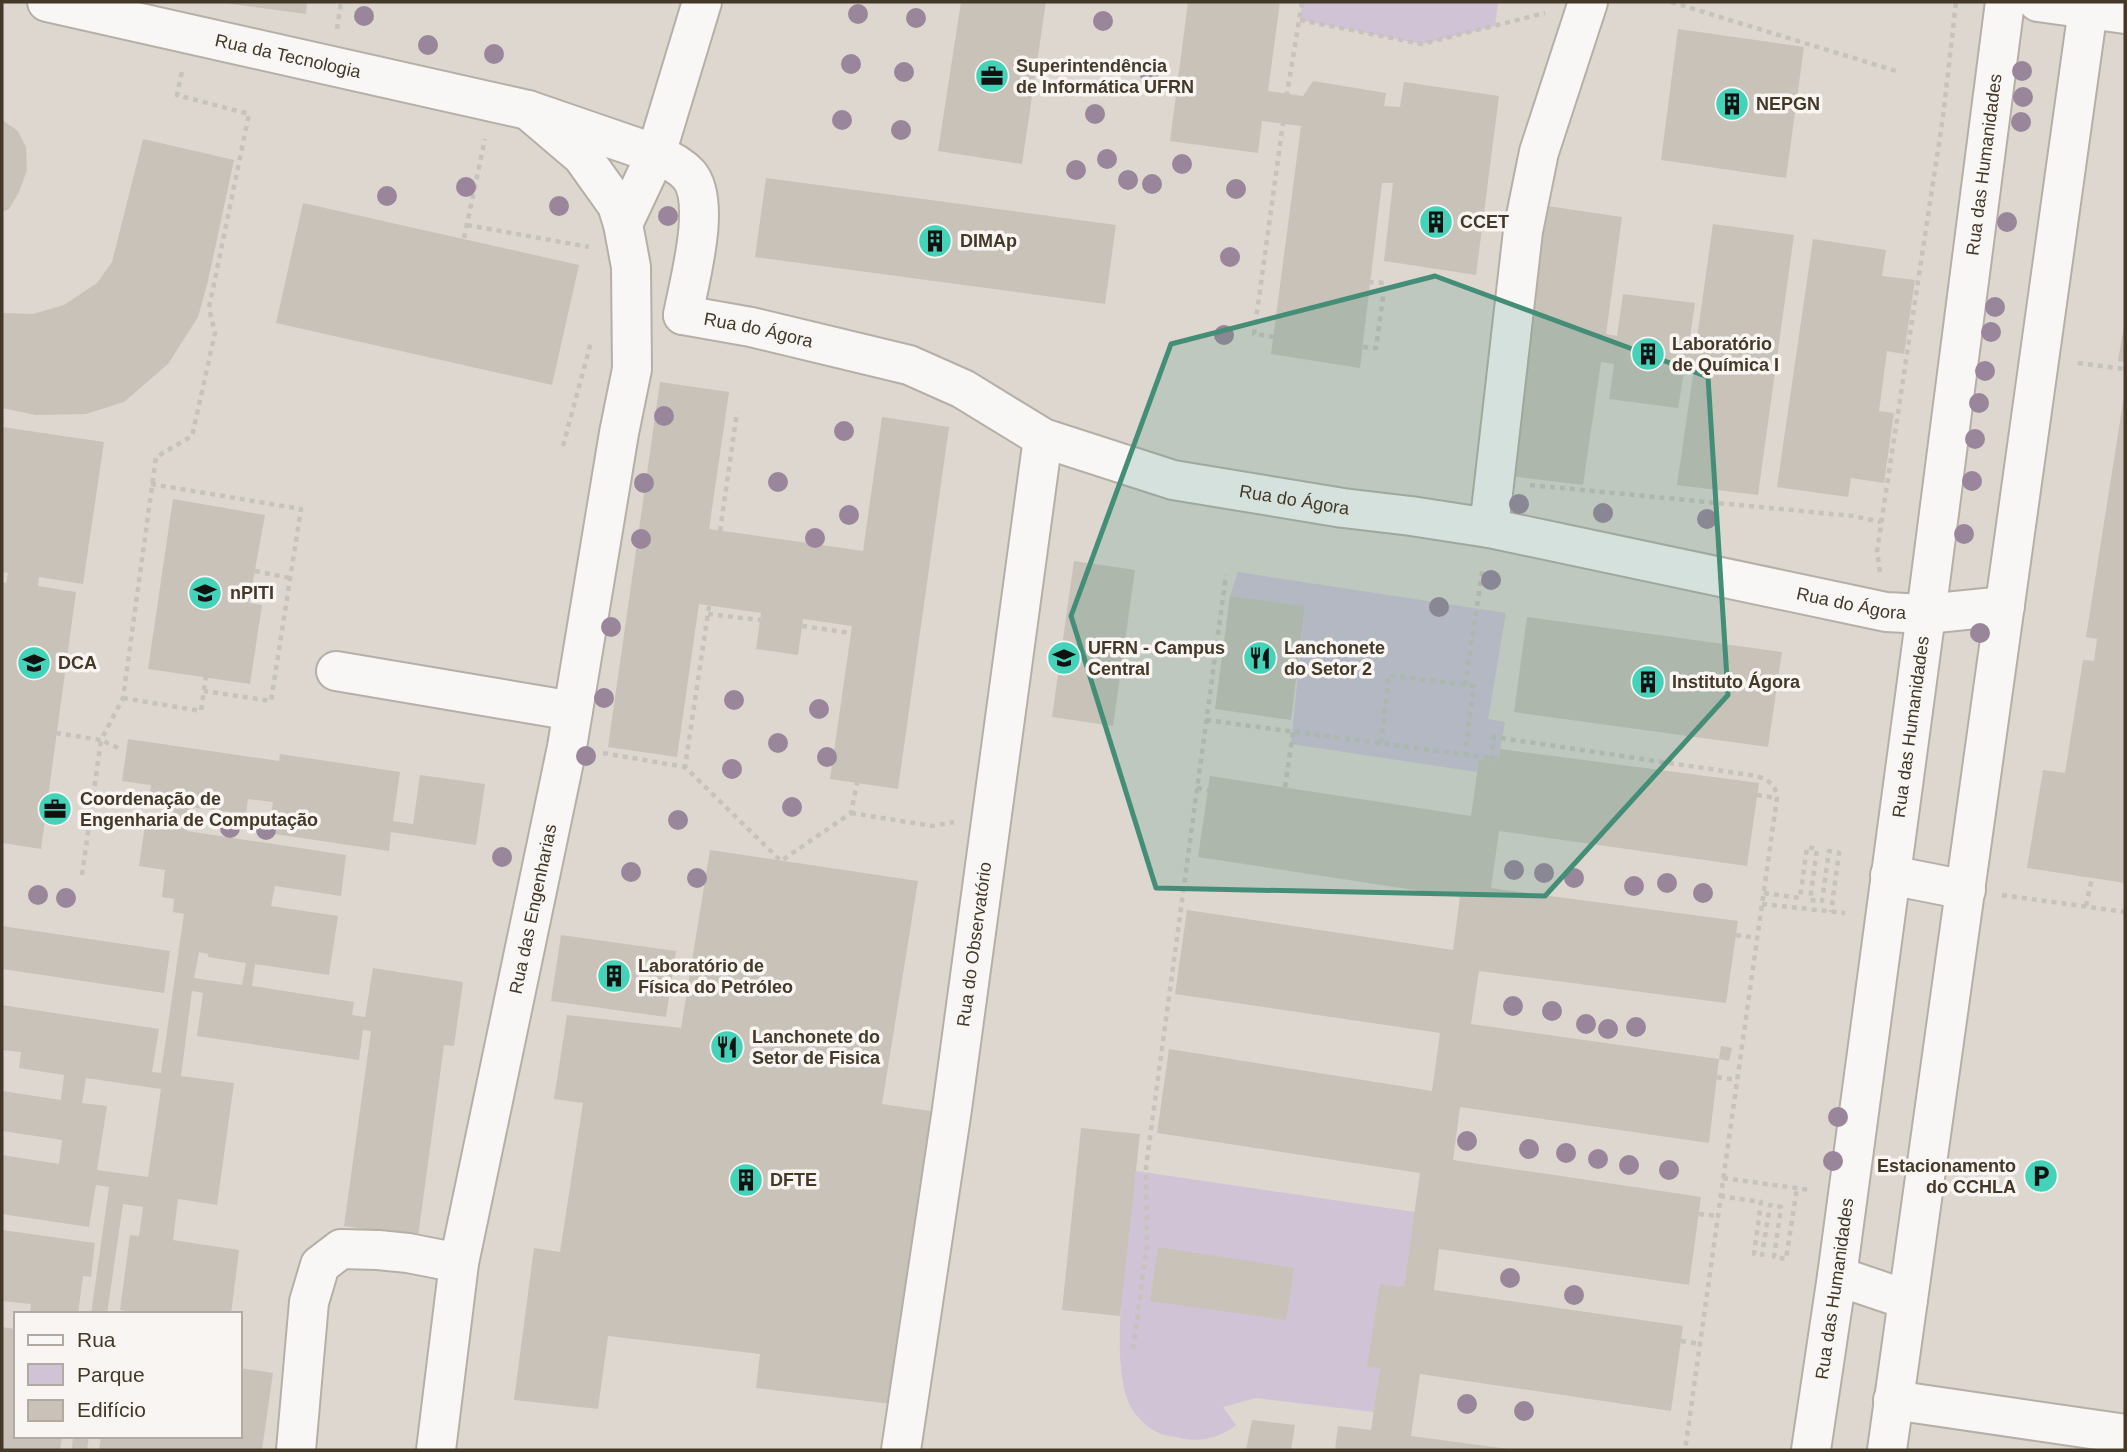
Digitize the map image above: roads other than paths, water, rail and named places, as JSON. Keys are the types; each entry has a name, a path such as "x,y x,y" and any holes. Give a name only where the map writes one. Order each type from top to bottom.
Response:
{"lane":[{"name":"Rua da Tecnologia","path":"47,2 528,110 672,161 690,176 698,193 699,225 683,315"},
{"path":"610,236 656,154 702,2"},
{"path":"1489,528 1523,231 1539,152 1588,2"},
{"name":"Rua das Humanidades","path":"1811,1450 1926,614 2005,2"},
{"path":"1887,1450 1908,1300 1982,892 2005,606 2107,12 2038,2"},
{"name":"Rua da Tecnologia","path":"528,110 582,156 617,205 610,236 631,267"},
{"path":"631,267 683,315 632,369"},
{"name":"Rua das Engenharias","path":"436,1450 459,1264 570,729 632,369 631,267"},
{"name":"Rua do Ágora","path":"683,315 751,327 909,365 963,389 1043,439 1172,480 1489,528 1886,612 1926,614 2005,606"},
{"name":"Rua do Observatório","path":"901,1450 944,1170 1043,439"},
{"path":"336,670 570,729"},
{"path":"1890,875 1982,892"},
{"path":"296,1450 309,1302 320,1265 341,1249 408,1253 459,1264"},
{"path":"1837,1276 1908,1300"},
{"path":"1894,1400 2125,1434"}],"place":[{"name":"Superintendência de Informática UFRN","path":"992,76"},
{"name":"NEPGN","path":"1732,104"},
{"name":"CCET","path":"1436,222"},
{"name":"DIMAp","path":"935,241"},
{"name":"Laboratório de Química I","path":"1648,354"},
{"name":"nPITI","path":"205,593"},
{"name":"UFRN - Campus Central","path":"1064,658"},
{"name":"Lanchonete do Setor 2","path":"1260,658"},
{"name":"DCA","path":"34,663"},
{"name":"Instituto Ágora","path":"1648,682"},
{"name":"Coordenação de Engenharia de Computação","path":"55,809"},
{"name":"Laboratório de Física do Petróleo","path":"614,976"},
{"name":"Lanchonete do Setor de Fisica","path":"727,1047"},
{"name":"Estacionamento do CCHLA","path":"2041,1176"},
{"name":"DFTE","path":"746,1180"}]}
